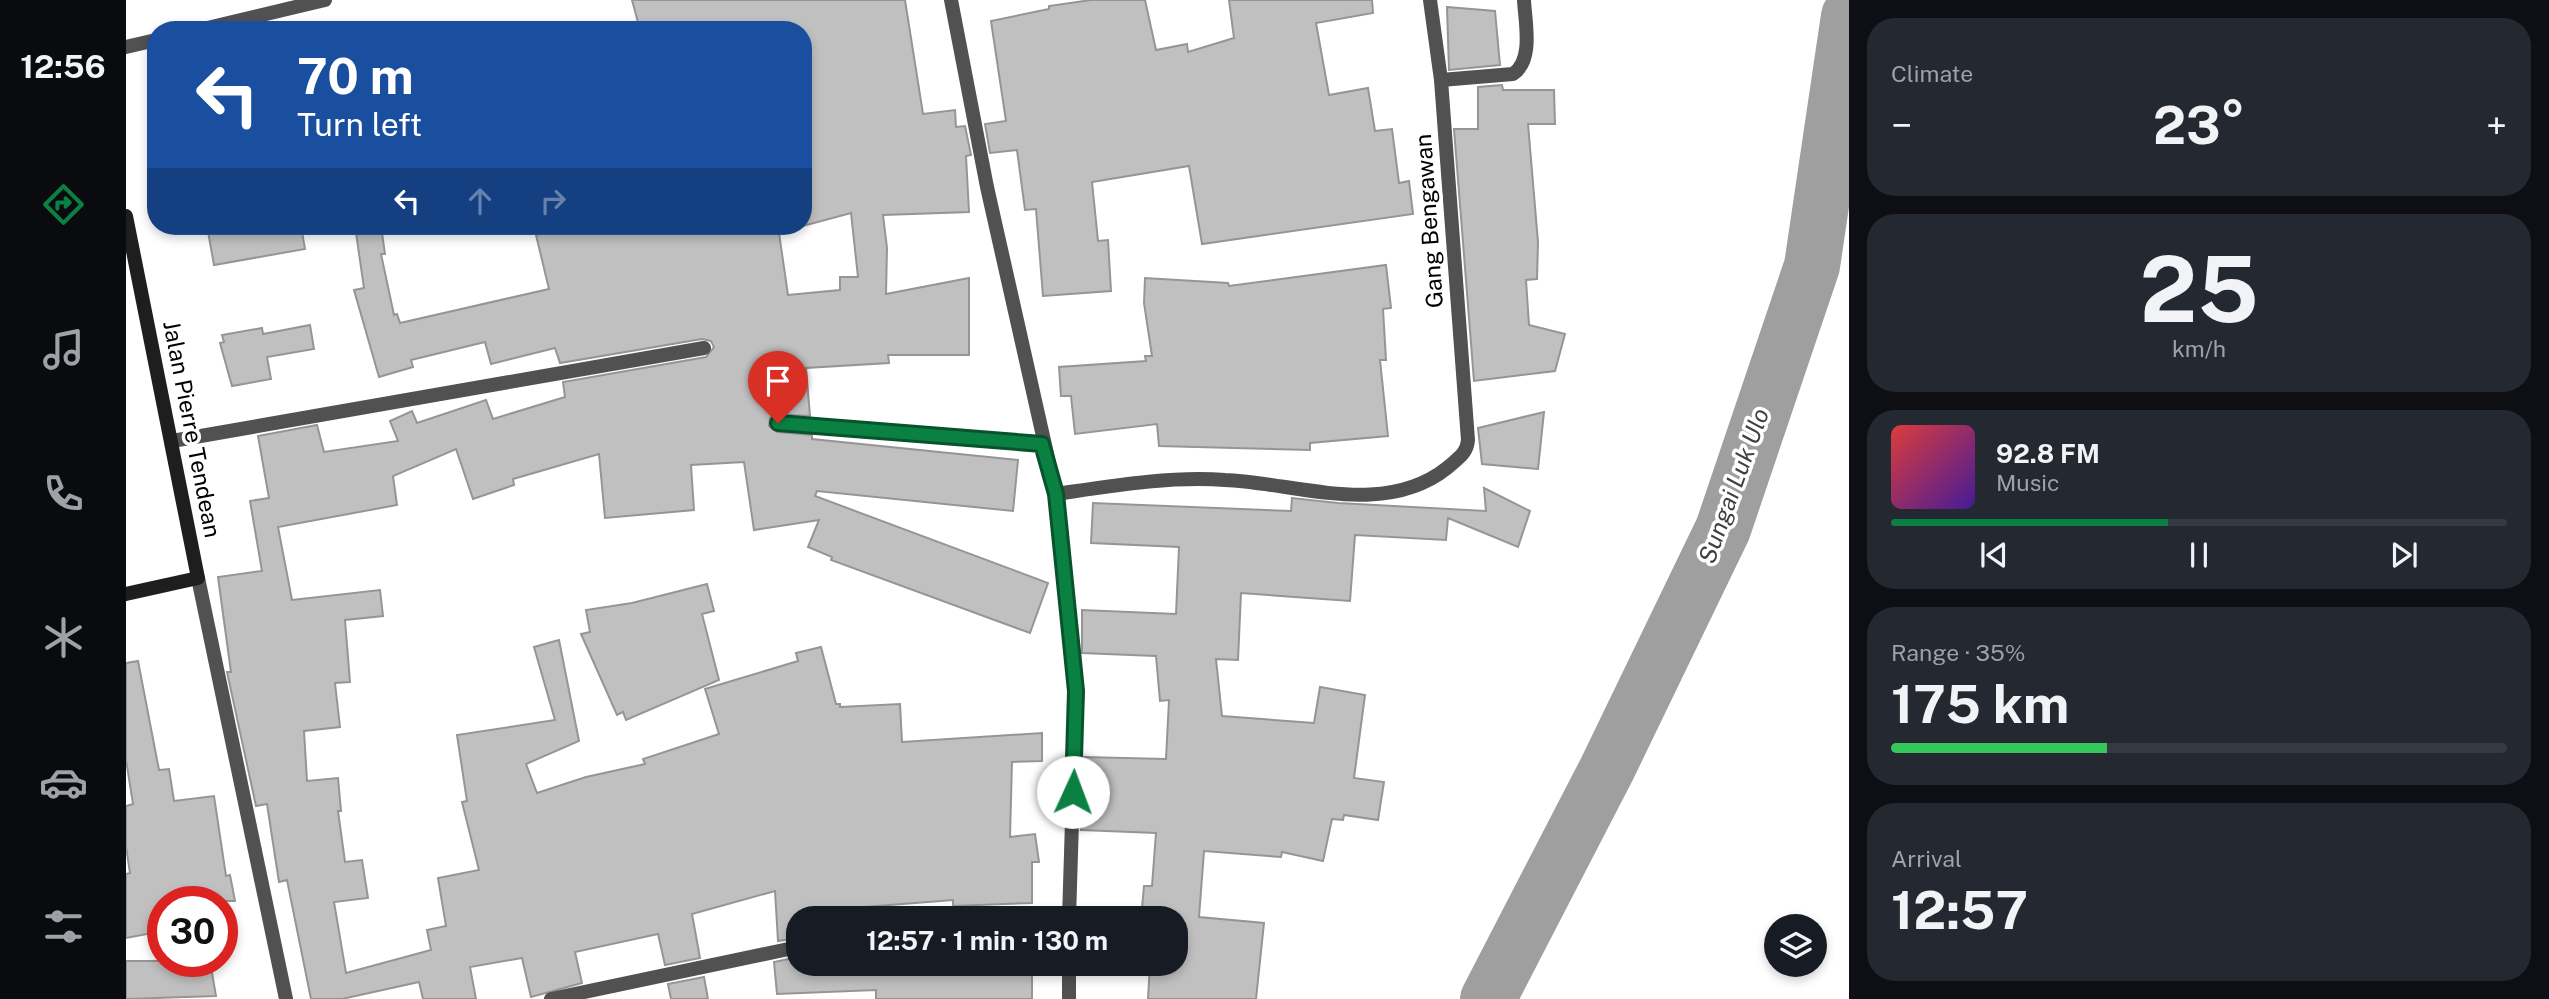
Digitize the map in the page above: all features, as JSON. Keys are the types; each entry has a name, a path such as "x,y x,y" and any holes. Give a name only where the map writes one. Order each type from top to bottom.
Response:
{"main road":[{"name":"Jalan Pierre Tendean","path":"126,216 198,578"},
{"path":"126,594 198,578"}],"street":[{"path":"237,21 325,0"},
{"path":"951,0 1042,444 1056,494 1076,691 1069,906"},
{"name":"Gang Bengawan","path":"1056,494 1141,482 1224,480 1366,496 1430,480 1464,454 1468,440 1441,80 1430,0"},
{"path":"1441,80 1513,74 1518,71 1525,54 1524,0"},
{"path":"126,47 147,42"},
{"path":"172,441 704,348"},
{"path":"778,423 1042,444"},
{"path":"198,578 286,999"},
{"path":"551,999 786,950"},
{"path":"1069,976 1069,999"}],"building":[{"path":"632,0 905,0 923,114 955,110 956,127 965,126 971,155 966,156 969,212 883,215 887,248 886,294 969,278 969,355 888,355 889,363 806,368 810,416 775,414 770,418 769,426 777,432 812,435 812,439 1018,460 1013,511 817,491 815,496 1048,583 1030,633 831,560 832,557 808,547 819,520 754,530 744,462 691,465 694,510 605,518 599,454 513,479 514,485 473,499 456,449 393,476 397,505 278,527 292,600 380,590 383,616 345,620 350,682 335,683 340,727 304,731 307,781 338,778 341,811 338,811 345,862 362,860 368,898 334,902 346,973 431,950 427,930 446,926 438,878 479,870 462,802 467,801 457,735 555,720 534,647 559,640 579,741 526,764 537,793 586,777 645,764 643,759 719,734 705,689 798,661 796,653 821,647 836,704 840,704 840,707 900,704 902,742 1042,733 1042,761 1012,762 1010,837 1035,834 1039,862 1032,862 1032,903 953,906 953,900 877,906 786,906 786,940 778,941 775,891 692,914 700,958 665,965 658,934 575,952 582,983 531,997 522,958 470,967 476,999 423,999 419,982 342,999 311,999 287,880 279,882 267,804 256,806 227,672 231,672 218,577 262,571 250,501 269,498 258,436 317,425 324,452 398,441 390,421 412,411 417,423 486,400 493,419 565,397 563,382 706,357 714,347 711,341 702,339 560,363 555,348 491,364 485,342 411,360 413,367 379,377 354,290 364,288 356,235 382,235 385,254 381,254 394,315 397,314 400,323 549,289 536,235 779,235 788,295 840,290 840,277 858,277 851,213 812,224 812,21 638,21"},
{"path":"1091,0 1145,0 1156,50 1187,44 1188,52 1234,38 1229,0 1372,0 1373,13 1316,23 1329,95 1368,88 1375,131 1392,129 1399,183 1409,181 1413,214 1202,244 1189,166 1092,182 1098,241 1108,240 1111,291 1043,296 1036,209 1025,210 1017,150 990,153 985,124 1006,121 991,21 1049,9 1049,6"},
{"path":"1447,7 1495,11 1500,65 1449,70"},
{"path":"1502,85 1503,90 1554,90 1555,124 1528,124 1538,242 1537,279 1526,280 1529,325 1565,334 1555,371 1474,381 1454,129 1478,129 1478,87"},
{"path":"209,235 303,235 305,249 214,265"},
{"path":"1386,265 1391,308 1383,309 1386,360 1380,360 1388,436 1310,443 1310,450 1159,446 1157,424 1075,434 1071,396 1061,396 1059,367 1146,361 1145,356 1152,356 1144,303 1145,278 1228,283 1229,286"},
{"path":"310,325 314,349 267,357 271,379 232,386 220,343 224,342 222,335 262,328 263,334"},
{"path":"1544,412 1538,469 1482,464 1478,428"},
{"path":"1484,488 1530,511 1518,547 1448,518 1446,540 1355,535 1350,601 1241,593 1238,660 1216,659 1222,716 1314,723 1320,687 1365,695 1354,778 1384,782 1378,820 1344,815 1343,820 1332,819 1323,861 1282,852 1281,857 1204,851 1199,917 1264,923 1256,999 1148,999 1149,976 1188,976 1188,906 1142,906 1144,886 1152,886 1156,833 1081,830 1084,757 1166,759 1169,700 1160,701 1156,656 1082,653 1082,610 1176,614 1179,547 1091,543 1093,503 1291,511 1292,498 1486,511"},
{"path":"707,584 714,611 702,614 719,680 626,720 623,712 617,715 581,634 590,632 586,610 632,603"},
{"path":"138,661 159,770 169,769 174,801 214,796 226,876 230,875 232,886 147,886 147,934 126,938 126,874 130,873 126,847 126,806 133,804 126,760 126,663"},
{"path":"786,960 786,976 1032,976 1032,999 876,999 876,990 777,994 774,962"},
{"path":"126,961 147,961 147,977 213,977 216,996 126,999"},
{"path":"704,977 708,999 671,999 668,984"}],"waterway":[{"name":"Sungai Luk Ulo","path":"1488,999 1607,769 1723,529 1812,266 1849,16"}],"route":[{"path":"778,423 1042,444 1056,494 1076,691 1073,792"}]}
